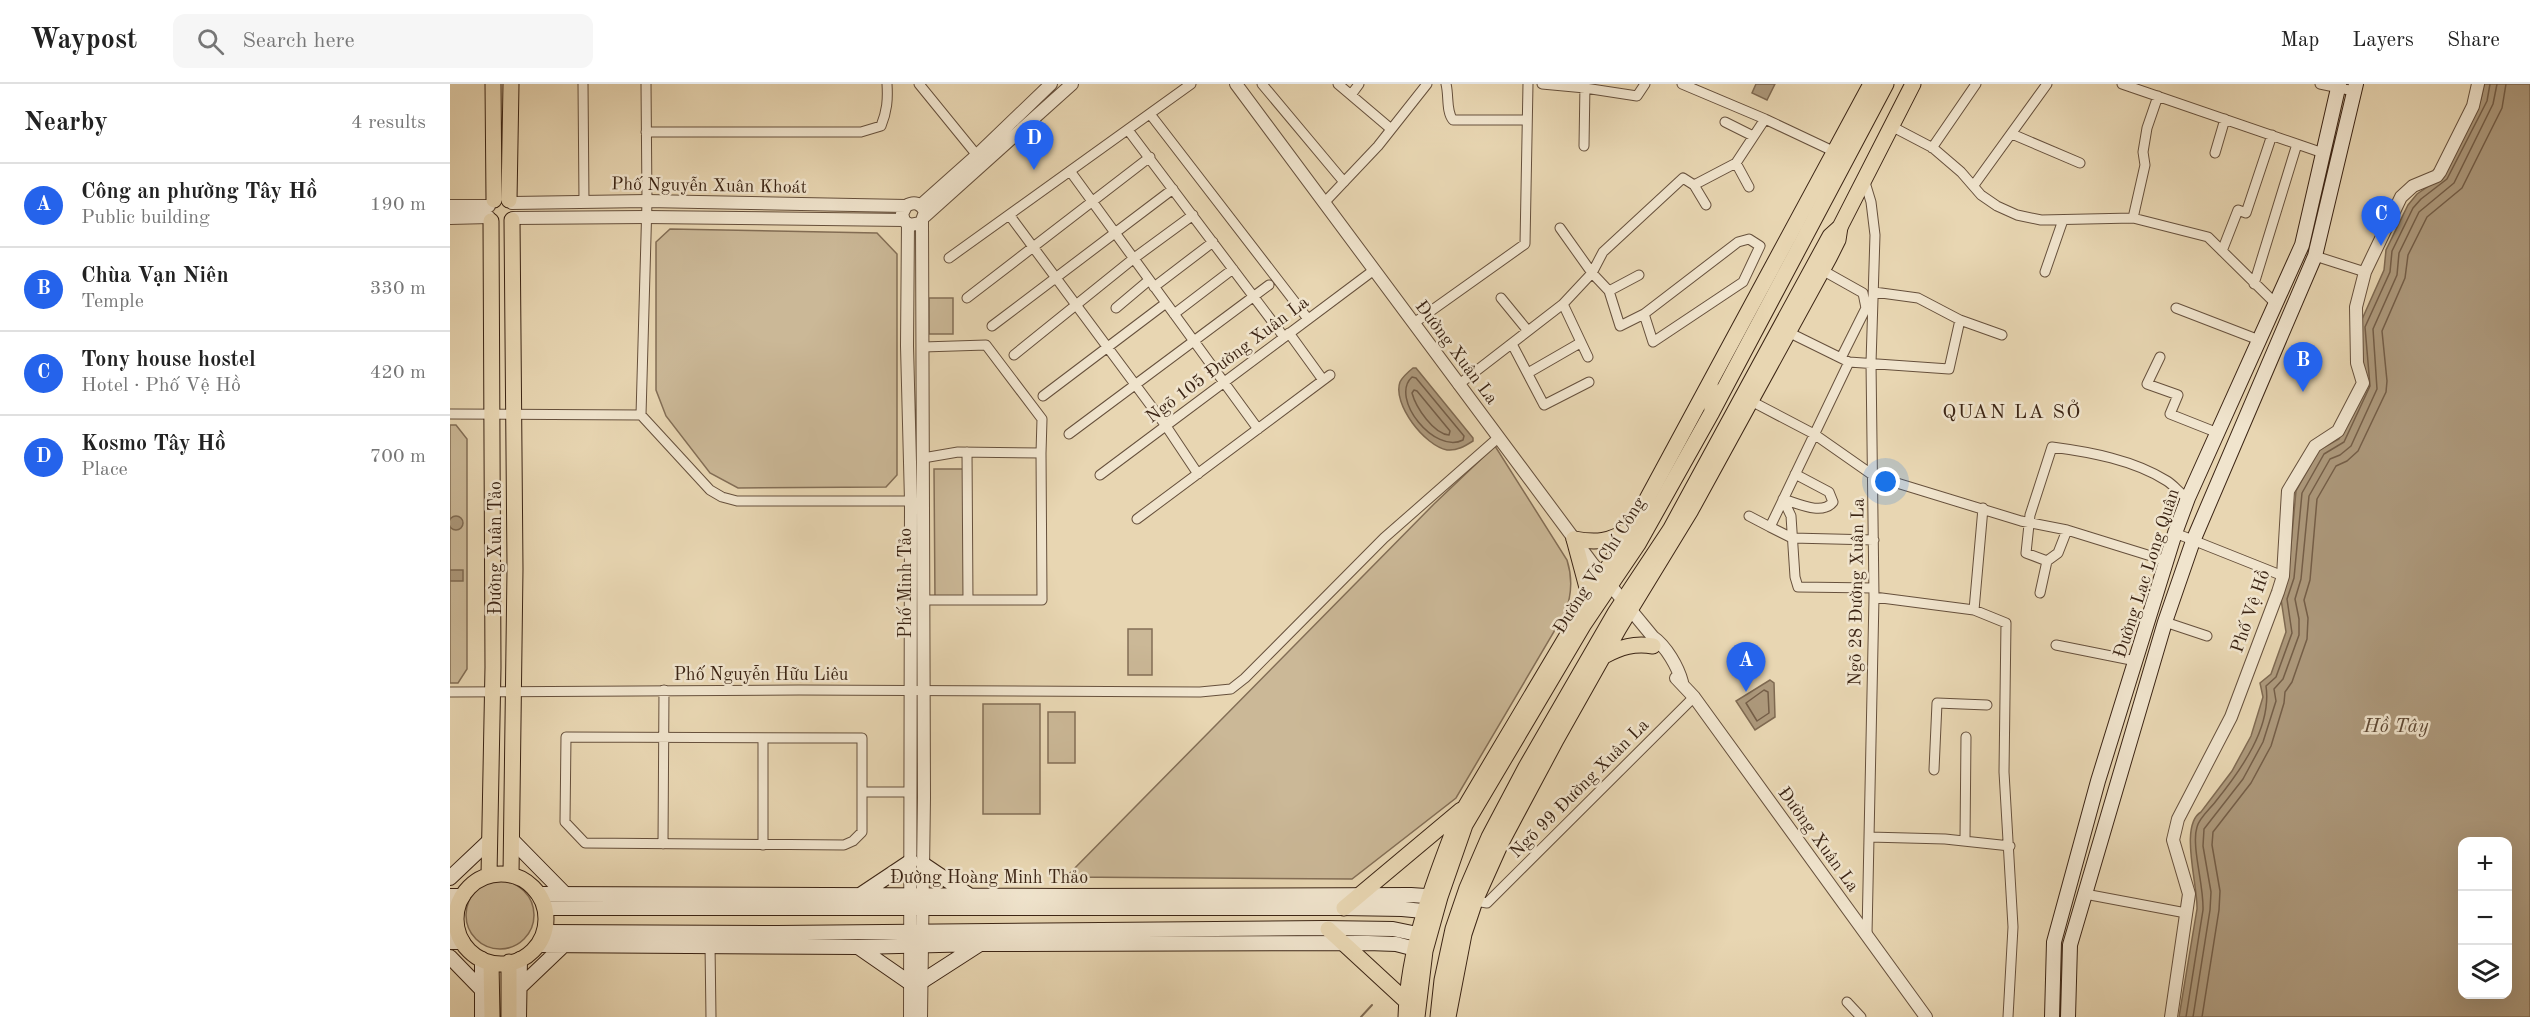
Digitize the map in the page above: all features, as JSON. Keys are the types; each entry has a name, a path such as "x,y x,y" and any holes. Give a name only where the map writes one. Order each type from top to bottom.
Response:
{"main road":[{"path":"493,84 501,211"},
{"path":"501,211 512,84"},
{"name":"Đường Võ Chí Công","path":"1607,581 1614,556 1634,525 1871,84"},
{"name":"Đường Võ Chí Công","path":"1435,896 1465,825 1591,603 1607,581 1633,554 1712,412 1886,84"},
{"path":"1437,1017 1449,944 1474,870 1526,767 1652,567 1751,401 1838,240 1840,227 1913,84"},
{"name":"Đường Lạc Long Quân","path":"2052,1017 2054,942 2098,781 2188,498 2302,244 2339,86"},
{"name":"Đường Lạc Long Quân","path":"2068,1017 2070,945 2165,622 2193,541 2315,256 2355,87"},
{"name":"Đường Xuân Tảo","path":"489,875 492,691 491,414 501,211"},
{"name":"Đường Xuân Tảo","path":"501,211 514,414 511,875"},
{"path":"1652,567 1830,236 1840,227"},
{"path":"1710,384 1712,412"},
{"path":"1591,603 1574,539 1599,542 1616,538 1634,525"},
{"path":"1448,1017 1464,934 1481,902 1511,824 1619,628 1627,604"},
{"name":"Đường Võ Chí Công","path":"1406,1017 1430,912 1462,813 1570,639"},
{"path":"1604,656 1623,646 1653,641"},
{"path":"1455,853 1462,813"},
{"path":"1344,908 1462,813"},
{"path":"511,839 565,894"},
{"path":"450,878 489,842"},
{"path":"860,901 917,862 969,895"},
{"path":"541,939 545,908 538,894 526,882 511,875 489,875 476,881 455,902 455,935 467,948 487,961 515,961 541,939 914,941 1393,929 1422,943"},
{"name":"Đường Hoàng Minh Thảo","path":"538,894 910,902 1066,902 1430,912"},
{"name":"Đường Hoàng Minh Thảo","path":"910,902 969,895 1066,902 1359,895 1435,896"},
{"name":"Đường Hoàng Minh Thảo","path":"545,908 860,901"},
{"path":"1328,929 1342,943 1412,989"},
{"path":"858,947 917,985 980,938 1422,943"},
{"path":"541,939 564,945 710,945 777,939 858,947 914,941"},
{"path":"519,987 564,945"},
{"path":"450,957 482,990"},
{"path":"482,1017 482,990 487,961"},
{"path":"487,961 492,1017"},
{"path":"515,961 519,987 519,1017"},
{"path":"509,1017 515,961"},
{"name":"Đường Võ Chí Công","path":"1412,989 1417,1017"}],"street":[{"path":"583,84 584,201"},
{"path":"646,84 647,201 641,415 710,490 722,497 737,501 911,501"},
{"path":"646,132 861,132 873,130 881,126 885,116 888,104 887,84"},
{"path":"919,84 980,160"},
{"path":"501,211 646,217 906,222 918,225 923,214 980,160 1051,84"},
{"path":"980,160 1072,84"},
{"path":"949,258 1191,84"},
{"path":"1262,84 1344,182"},
{"path":"1338,84 1391,129"},
{"path":"1351,95 1359,84"},
{"path":"1324,202 1391,129 1427,84"},
{"path":"1446,84 1449,94 1449,113 1454,120 1527,120"},
{"path":"1414,324 1525,244 1528,84"},
{"path":"1542,84 1585,86 1637,96 1645,84"},
{"path":"1682,84 1765,119 1835,153"},
{"path":"1932,148 1976,84"},
{"path":"1974,185 2047,84"},
{"path":"2122,84 2323,153"},
{"path":"2320,84 2355,87"},
{"name":"Phố Vệ Hồ","path":"2171,1017 2188,886 2173,840 2178,819 2231,717 2283,576 2288,491 2315,446 2338,431 2363,383 2357,363 2356,307 2365,272 2401,197 2413,186 2437,176 2440,172 2472,106 2478,84"},
{"name":"Đường Xuân La","path":"1239,85 1458,385 1574,539 1627,604 1653,641 1673,676 1682,682 1694,697 1926,1017"},
{"path":"1584,146 1585,86"},
{"path":"2133,218 2145,165 2143,152 2146,133 2158,96"},
{"path":"1150,114 1308,319"},
{"path":"1694,185 1736,163 1765,119"},
{"path":"2215,153 2225,119"},
{"path":"1725,122 1753,136"},
{"path":"1891,126 1932,148 1961,172 1981,195 1997,206 2017,215 2041,220 2133,218 2208,237 2276,304"},
{"path":"1128,130 1253,297 1326,378 1137,519"},
{"path":"2012,134 2080,163"},
{"path":"2222,252 2238,210 2246,213 2272,135"},
{"path":"2254,284 2297,144"},
{"path":"967,298 1150,157"},
{"path":"1736,163 1749,187"},
{"path":"1070,171 1258,429"},
{"path":"1458,385 1563,304 1592,273 1603,252 1683,178 1694,185 1706,205"},
{"name":"Ngõ 28 Đường Xuân La","path":"1864,179 1871,202 1875,235 1871,363 1874,592 1867,934"},
{"path":"992,326 1173,189"},
{"name":"Phố Nguyễn Xuân Khoát","path":"450,218 584,201 906,206"},
{"path":"906,222 902,214 906,206 914,203 923,214"},
{"name":"Phố Nguyễn Xuân Khoát","path":"450,206 501,211"},
{"name":"Phố Minh Tảo","path":"914,941 923,690 923,214"},
{"path":"1014,355 1133,259 1193,215"},
{"path":"1010,216 1166,426 1198,474"},
{"path":"2045,272 2063,220"},
{"name":"Phố Minh Tảo","path":"906,222 911,501 909,792 917,862 910,902 914,941"},
{"path":"1560,228 1592,273 1609,291 1620,326 1644,314 1738,242 1749,239 1760,246 1743,282 1653,342 1644,314"},
{"path":"1116,308 1213,242"},
{"path":"2315,256 2365,272"},
{"path":"1174,314 1233,269"},
{"name":"Ngõ 105 Đường Xuân La","path":"1100,475 1374,270"},
{"path":"1770,526 1814,434 1866,308 1863,293 1822,270"},
{"path":"1609,291 1639,274"},
{"path":"1069,434 1269,285"},
{"path":"1874,292 1918,298 1960,320 2002,335"},
{"path":"1501,298 1528,331"},
{"path":"1043,396 1106,346 1166,303"},
{"path":"1563,304 1588,357"},
{"path":"2176,308 2259,340"},
{"path":"1788,332 1845,360 1949,369 1960,320"},
{"path":"1528,373 1580,343"},
{"path":"1512,344 1545,405 1588,382"},
{"path":"923,347 986,345 1042,419 1042,600 924,600"},
{"path":"2160,357 2147,384 2178,395 2170,414 2218,433"},
{"path":"1751,401 1814,434 1874,476 2030,523 2067,530 2167,561"},
{"path":"450,414 641,415"},
{"name":"Phố Nguyễn Hữu Liêu","path":"450,692 1221,691 1238,686 1384,538 1499,438"},
{"path":"2047,561 2026,553 2030,515 2052,447 2127,462 2168,482 2188,498"},
{"path":"923,458 968,452 1041,453"},
{"path":"968,452 968,600"},
{"path":"1783,499 1822,509 1833,502 1830,492 1795,474"},
{"path":"1783,499 1791,516 1795,577 1800,589 1874,592 1974,610 2006,623 2004,772 2013,927 2008,1017"},
{"path":"1974,610 1983,508"},
{"path":"1749,516 1792,538 1874,540"},
{"path":"2040,594 2047,561 2058,553 2067,530"},
{"path":"2175,533 2283,576"},
{"path":"2165,622 2207,636"},
{"path":"2056,645 2136,661"},
{"path":"663,844 664,690"},
{"name":"Ngõ 99 Đường Xuân La","path":"1481,902 1694,697"},
{"path":"1934,770 1937,703 1987,705"},
{"path":"566,737 763,738 862,738 862,832 853,841 844,845 585,843 565,822 566,737"},
{"path":"1965,840 1966,737"},
{"path":"763,738 763,845"},
{"path":"862,792 909,792"},
{"path":"1869,837 1965,840 2010,846"},
{"path":"2085,894 2186,913"},
{"path":"914,941 921,1017"},
{"path":"710,945 711,1017"},
{"path":"909,1017 917,985"},
{"path":"1847,1002 1861,1017"}],"shaded area":[{"path":"670,229 877,233 897,254 897,475 886,487 738,488 710,473 666,416 656,390 656,242"},
{"path":"929,298 953,298 953,334 929,334"},
{"path":"450,425 456,425 467,439 467,669 458,683 450,683"},
{"path":"1495,446 1567,560 1571,580 1570,593 1565,613 1456,798 1352,879 1066,877 1434,504"},
{"path":"934,469 964,469 965,600 935,600"},
{"path":"1128,629 1152,629 1152,675 1128,675"},
{"path":"983,704 1040,704 1040,814 983,814"},
{"path":"1048,712 1075,712 1075,763 1048,763"},
{"path":"507,881 519,887 528,896 534,908 532,928 524,939 507,949 493,949 476,939 468,928 466,908 476,891 487,883"}],"water":[{"path":"1756,84 1775,84 1767,100 1752,93"},
{"name":"Hồ Tây","path":"2484,84 2530,84 2530,1017 2179,1017 2197,909 2191,856 2191,829 2195,819 2232,771 2251,736 2263,697 2260,683 2271,674 2286,632 2281,599 2288,577 2296,491 2319,450 2339,439 2365,383 2359,326 2384,270 2386,250 2408,205 2417,194 2442,177 2481,99"},
{"path":"1413,368 1416,368 1473,438 1473,441 1458,449 1447,450 1438,447 1420,433 1406,412 1399,391 1401,380"},
{"path":"456,516 461,518 463,523 461,528 456,530 451,528 449,523 451,518"},
{"path":"450,570 463,570 463,581 450,581"},
{"path":"1770,680 1774,683 1775,717 1755,730 1736,701"}],"waterway":[{"path":"1361,1017 1372,1005"}],"place":[{"name":"Kosmo Tây Hồ","path":"1034,170"},
{"name":"Tony house hostel","path":"2381,246"},
{"name":"Chùa Vạn Niên","path":"2303,392"},
{"name":"Công an phường Tây Hồ","path":"1746,692"}],"district":[{"name":"QUAN LA SỞ","path":"2012,411"}]}
